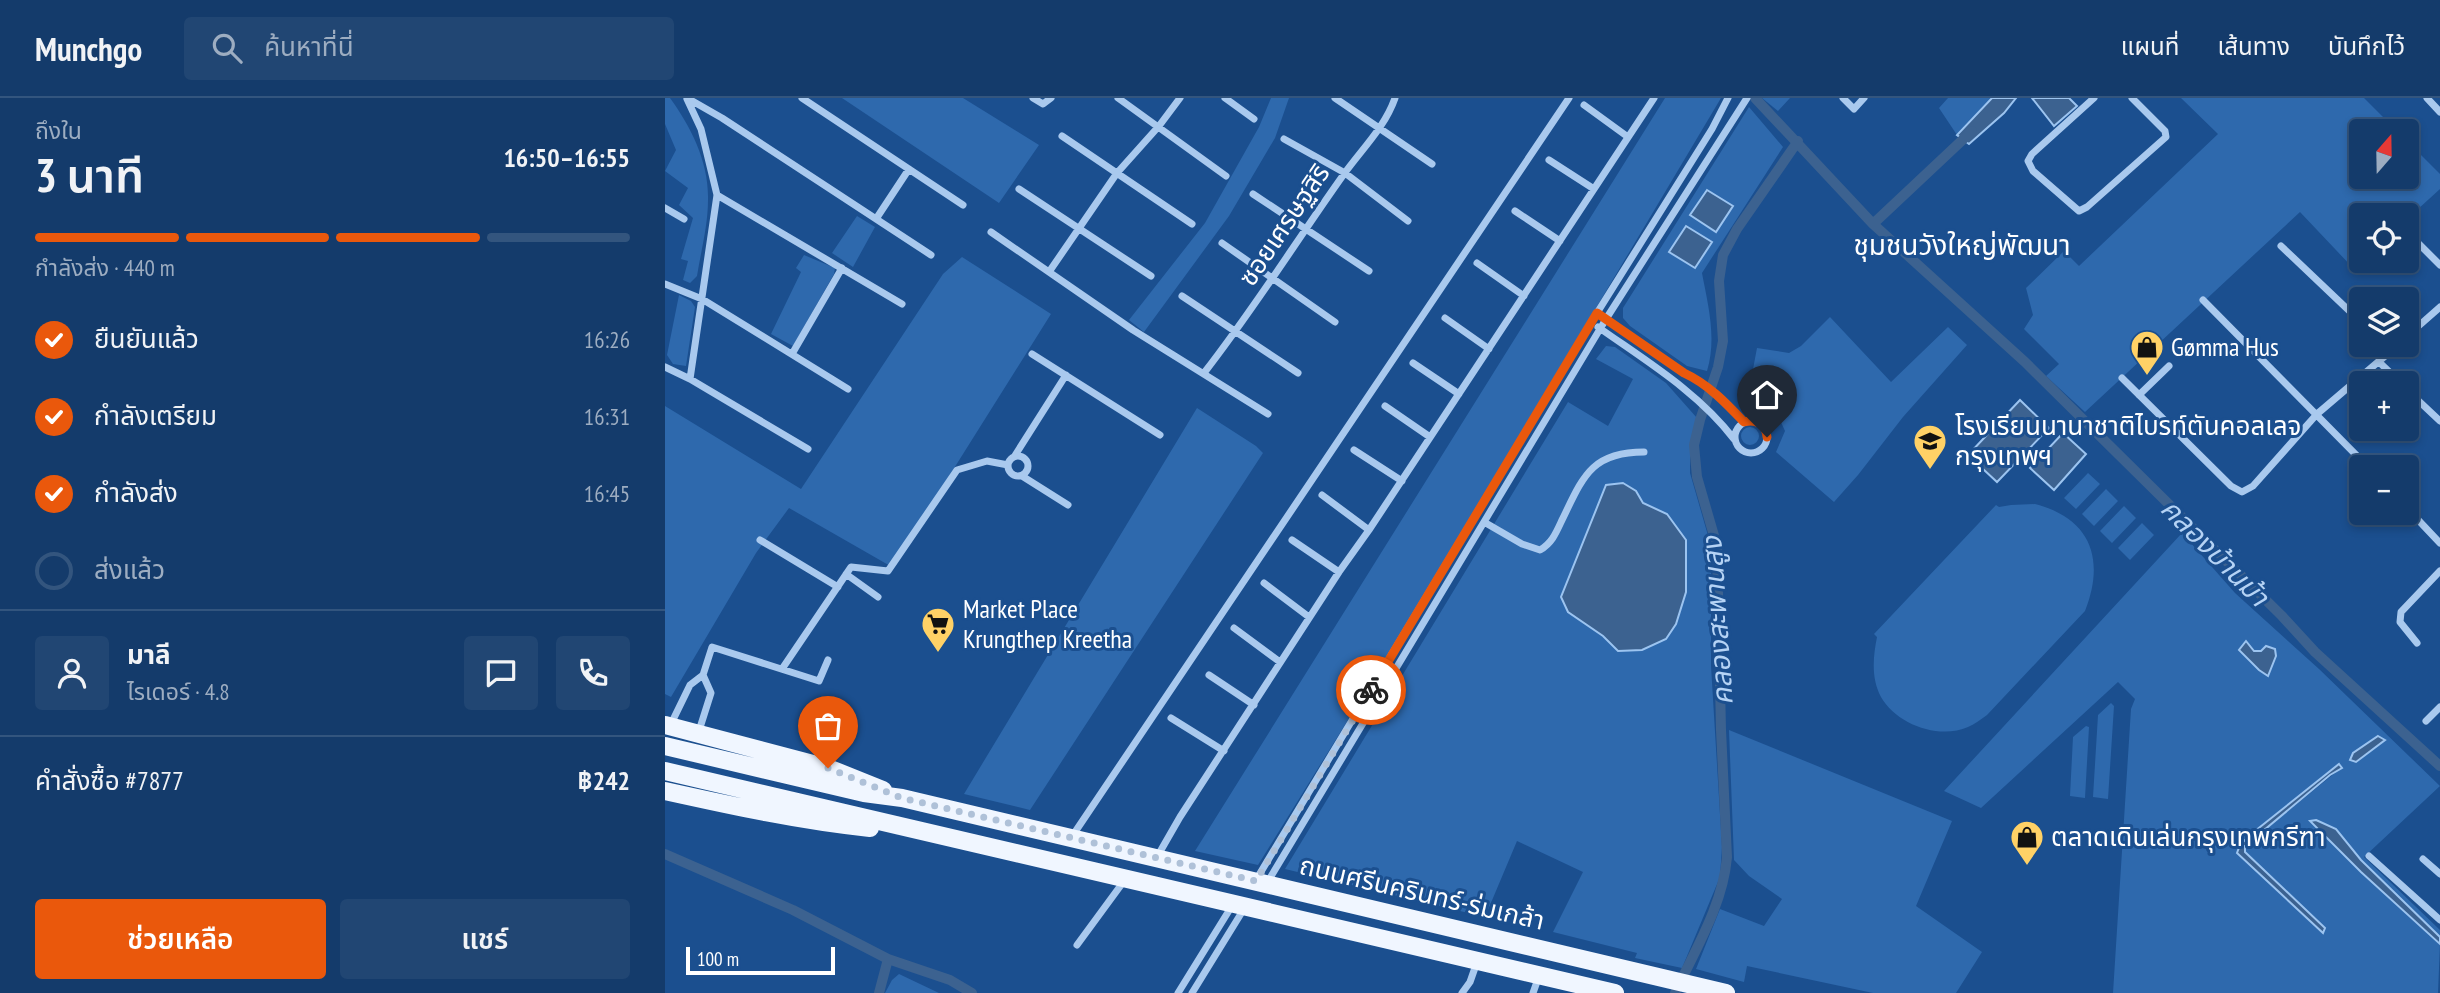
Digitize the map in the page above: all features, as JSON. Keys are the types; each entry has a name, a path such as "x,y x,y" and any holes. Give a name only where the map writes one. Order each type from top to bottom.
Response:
{"main road":[{"name":"ถนนศรีนครินทร์-ร่มเกล้า","path":"668,726 828,768 902,798"},
{"name":"ถนนศรีนครินทร์-ร่มเกล้า","path":"665,746 864,793 902,798 1726,993"},
{"name":"ถนนศรีนครินทร์-ร่มเกล้า","path":"665,771 1539,975 1597,991"},
{"name":"ถนนศรีนครินทร์-ร่มเกล้า","path":"665,791 835,825 947,837"}],"street":[{"path":"687,98 701,129 717,195 690,379"},
{"path":"687,98 722,118 931,255"},
{"path":"802,98 963,205"},
{"path":"1036,100 1043,104 1051,98"},
{"path":"1118,98 1226,176"},
{"path":"1049,272 1117,173 1180,98"},
{"path":"1225,98 1254,119"},
{"path":"1335,98 1432,164"},
{"name":"ซอยเศรษฐสิริ","path":"1204,373 1237,331 1345,173 1380,128 1395,98"},
{"path":"1072,838 1569,98"},
{"path":"1156,858 1280,662 1654,98"},
{"path":"1261,882 1485,523 1607,319 1747,98"},
{"path":"1843,98 1854,109 1864,98"},
{"path":"2089,100 2032,154 2028,161 2033,172 2079,211 2087,207 2166,137 2165,131 2132,98"},
{"path":"2427,98 2440,112"},
{"path":"1261,882 1597,313 1712,129 1727,99"},
{"path":"1584,105 1629,137"},
{"path":"1062,136 1192,224"},
{"path":"1284,139 1345,173 1408,221"},
{"path":"1549,160 1594,189"},
{"path":"876,219 909,169"},
{"path":"1019,189 1151,276"},
{"path":"1253,194 1369,271"},
{"path":"717,195 902,304"},
{"path":"665,208 684,219"},
{"path":"1515,211 1560,241"},
{"path":"991,232 1133,330 1268,414"},
{"path":"1222,243 1335,322"},
{"path":"2419,244 2440,265"},
{"path":"2281,246 2349,311"},
{"path":"1477,263 1524,296"},
{"path":"792,354 842,268"},
{"path":"665,284 702,299 848,389"},
{"path":"1182,296 1298,373"},
{"path":"2203,300 2356,455"},
{"path":"2419,326 2440,307"},
{"path":"1597,313 1698,380 1744,422"},
{"path":"1445,318 1489,349"},
{"path":"1591,324 1681,386 1708,410 1734,439 1739,449 1746,453 1755,453 1764,447 1767,437 1764,427 1756,421 1744,422 1737,428 1734,439"},
{"path":"1033,354 1160,435"},
{"path":"2122,378 2231,486 2242,492 2253,486 2317,414 2384,357"},
{"path":"2379,362 2388,371"},
{"path":"1413,363 1459,394"},
{"path":"2139,395 2169,366"},
{"path":"665,367 808,449"},
{"path":"1008,465 1066,374"},
{"path":"2419,401 2440,421"},
{"path":"1385,406 1430,437"},
{"path":"1354,450 1402,481"},
{"path":"1485,523 1522,544 1540,550 1554,538 1579,485 1591,469 1610,456 1644,452"},
{"path":"1014,457 1021,456 1028,462 1028,469 1022,476"},
{"path":"782,669 851,567 888,571 957,470 987,461 1008,465"},
{"path":"1008,465 1012,475 1022,476 1068,505"},
{"path":"1322,495 1369,530"},
{"path":"2419,521 2440,543"},
{"path":"761,540 838,587"},
{"path":"1292,540 1339,572"},
{"path":"2417,643 2400,622 2400,612 2440,571"},
{"path":"846,575 878,597"},
{"path":"1264,583 1310,617"},
{"path":"1234,628 1280,662"},
{"path":"668,726 690,685 703,675 712,647 819,681 828,660"},
{"path":"698,734 711,693 703,675"},
{"path":"1209,675 1254,705"},
{"path":"2426,720 2440,707"},
{"path":"1171,718 1224,751"},
{"path":"2369,856 2440,920"},
{"path":"2423,859 2440,874"},
{"path":"1077,946 1119,885 1127,879"},
{"path":"1178,993 1230,909 1243,906 1242,912 1192,993"},
{"path":"1462,993 1470,982 1477,961"},
{"path":"1533,993 1539,975"}],"shaded area":[{"path":"665,98 670,98 692,133 708,186 708,209 697,276 690,283 683,280 688,261 681,259 693,218 679,205 688,188 665,171 676,150 665,124"},
{"path":"842,98 963,98 1039,145 999,203"},
{"path":"1271,98 1289,98 1275,138 1229,216 1144,332 1129,320 1205,223 1259,127"},
{"path":"1665,98 1721,98 1415,612 1258,865 1195,851"},
{"path":"1762,98 1790,98 1778,111"},
{"path":"1948,98 1991,99 1957,135 1939,108"},
{"path":"1992,98 2016,98 2004,113 1969,144 1957,135"},
{"path":"2032,98 2069,98 2077,106 2054,126"},
{"path":"2181,98 2364,98 2385,119 2349,119 2349,189 2419,189 2419,153 2440,174 2440,189 2419,208 2419,203 2349,203 2349,264 2300,212 2085,412 2046,376 2059,364 2024,329 2033,315 2026,288 2064,251 2079,266 2218,134"},
{"path":"1749,107 1783,147 1702,273 1711,334 1707,371 1687,366 1630,326 1623,318 1623,308"},
{"path":"1707,190 1733,206 1716,232 1690,215"},
{"path":"857,216 875,227 853,267 832,253"},
{"path":"1686,226 1712,242 1695,268 1669,252"},
{"path":"804,255 835,268 793,346 771,334 801,272 796,268"},
{"path":"962,257 1051,314 892,567 789,508 756,553 671,697 665,694 665,406 801,489 943,274"},
{"path":"679,295 691,301 695,307 686,366 673,364 667,355"},
{"path":"1830,317 1891,382 1948,327 1967,345 1903,417 1834,502 1776,452 1785,431 1776,411 1757,396 1750,385 1757,348 1789,353 1801,346"},
{"path":"1606,346 1615,347 1666,383 1697,418 1690,451 1690,473 1711,546 1711,666 1722,847 1720,877 1682,968 1635,958 1637,953 1553,932 1583,872 1517,841 1485,917 1285,869 1568,402 1608,426 1633,379 1596,359","holes":["1606,485 1636,491 1643,503 1618,651 1603,636 1568,612 1561,597"]},
{"path":"2020,400 2049,428 1997,482 1968,455"},
{"path":"1197,408 1263,453 1030,810 964,794"},
{"path":"1750,427 1756,430 1759,436 1756,442 1750,445 1744,442 1741,436 1744,430"},
{"path":"2063,433 2086,454 2054,490 2030,468"},
{"path":"2088,473 2100,484 2076,509 2064,498"},
{"path":"1623,483 1636,491 1643,503 1667,514 1686,540 1686,592 1676,624 1666,639 1642,650 1618,651 1603,636 1568,612 1561,597 1606,485"},
{"path":"2106,489 2118,501 2094,526 2082,514"},
{"path":"2035,504 2070,520 2089,544 2094,575 2085,611 1987,715 1976,723 1957,731 1944,732 1907,722 1888,707 1878,690 1874,667 1877,637 1874,634 1996,505"},
{"path":"2124,506 2136,518 2112,543 2100,531"},
{"path":"2142,523 2154,535 2130,560 2118,548"},
{"path":"2182,533 2235,593 2319,669 2440,786 2364,857 2440,930 2440,937 2361,860 2336,829 2361,872 2440,944 2438,993 2113,993 2131,709 2135,699 2118,682 1981,808 1944,791","holes":["2338,765 2341,768 2245,846 2245,852 2324,927 2322,933 2237,853 2240,845 2250,835"]},
{"path":"2246,641 2254,651 2261,651 2266,646 2275,649 2276,656 2268,676 2239,650"},
{"path":"2111,703 2114,706 2108,799 2093,797 2098,715"},
{"path":"2086,726 2089,727 2085,798 2070,796 2073,737"},
{"path":"1729,730 1952,821 1916,906 1982,952 1956,993 1873,993 1747,966 1744,982 1696,969 1720,909 1764,926 1782,899 1749,876 1734,860"},
{"path":"2378,736 2385,740 2356,762 2350,760 2353,753"},
{"path":"2339,764 2342,768 2245,846 2245,852 2325,928 2323,933 2237,853 2240,845 2250,835"},
{"path":"2316,820 2336,829 2361,860 2440,937 2440,944 2310,821"},
{"path":"899,974 939,993 885,993"}],"waterway":[{"name":"คลองบ้านม้า","path":"1755,98 1873,224 2025,362 2282,616 2315,652 2440,766"},
{"path":"1873,224 1972,131"},
{"name":"คลองสะพานสูง","path":"1675,993 1714,910 1727,857 1717,546 1697,477 1694,445 1718,367 1723,341 1719,281 1723,255 1737,229 1798,141"},
{"path":"665,854 793,910 888,959 950,980 972,993"},
{"path":"879,993 888,959"}],"way so far":[{"path":"828,768 902,798 1256,881 1371,690"}],"place":[{"name":"Gømma Hus","path":"2147,377"},
{"name":"โรงเรียนนานาชาติไบรท์ตันคอลเลจ กรุงเทพฯ","path":"1930,471"},
{"name":"Market Place Krungthep Kreetha","path":"938,654"},
{"name":"ตลาดเดินเล่นกรุงเทพกรีฑา","path":"2027,867"}],"district":[{"name":"ชุมชนวังใหญ่พัฒนา","path":"1962,245"}],"route":[{"path":"1371,690 1597,313 1698,380 1744,422 1751,420 1761,424 1767,437"}]}
